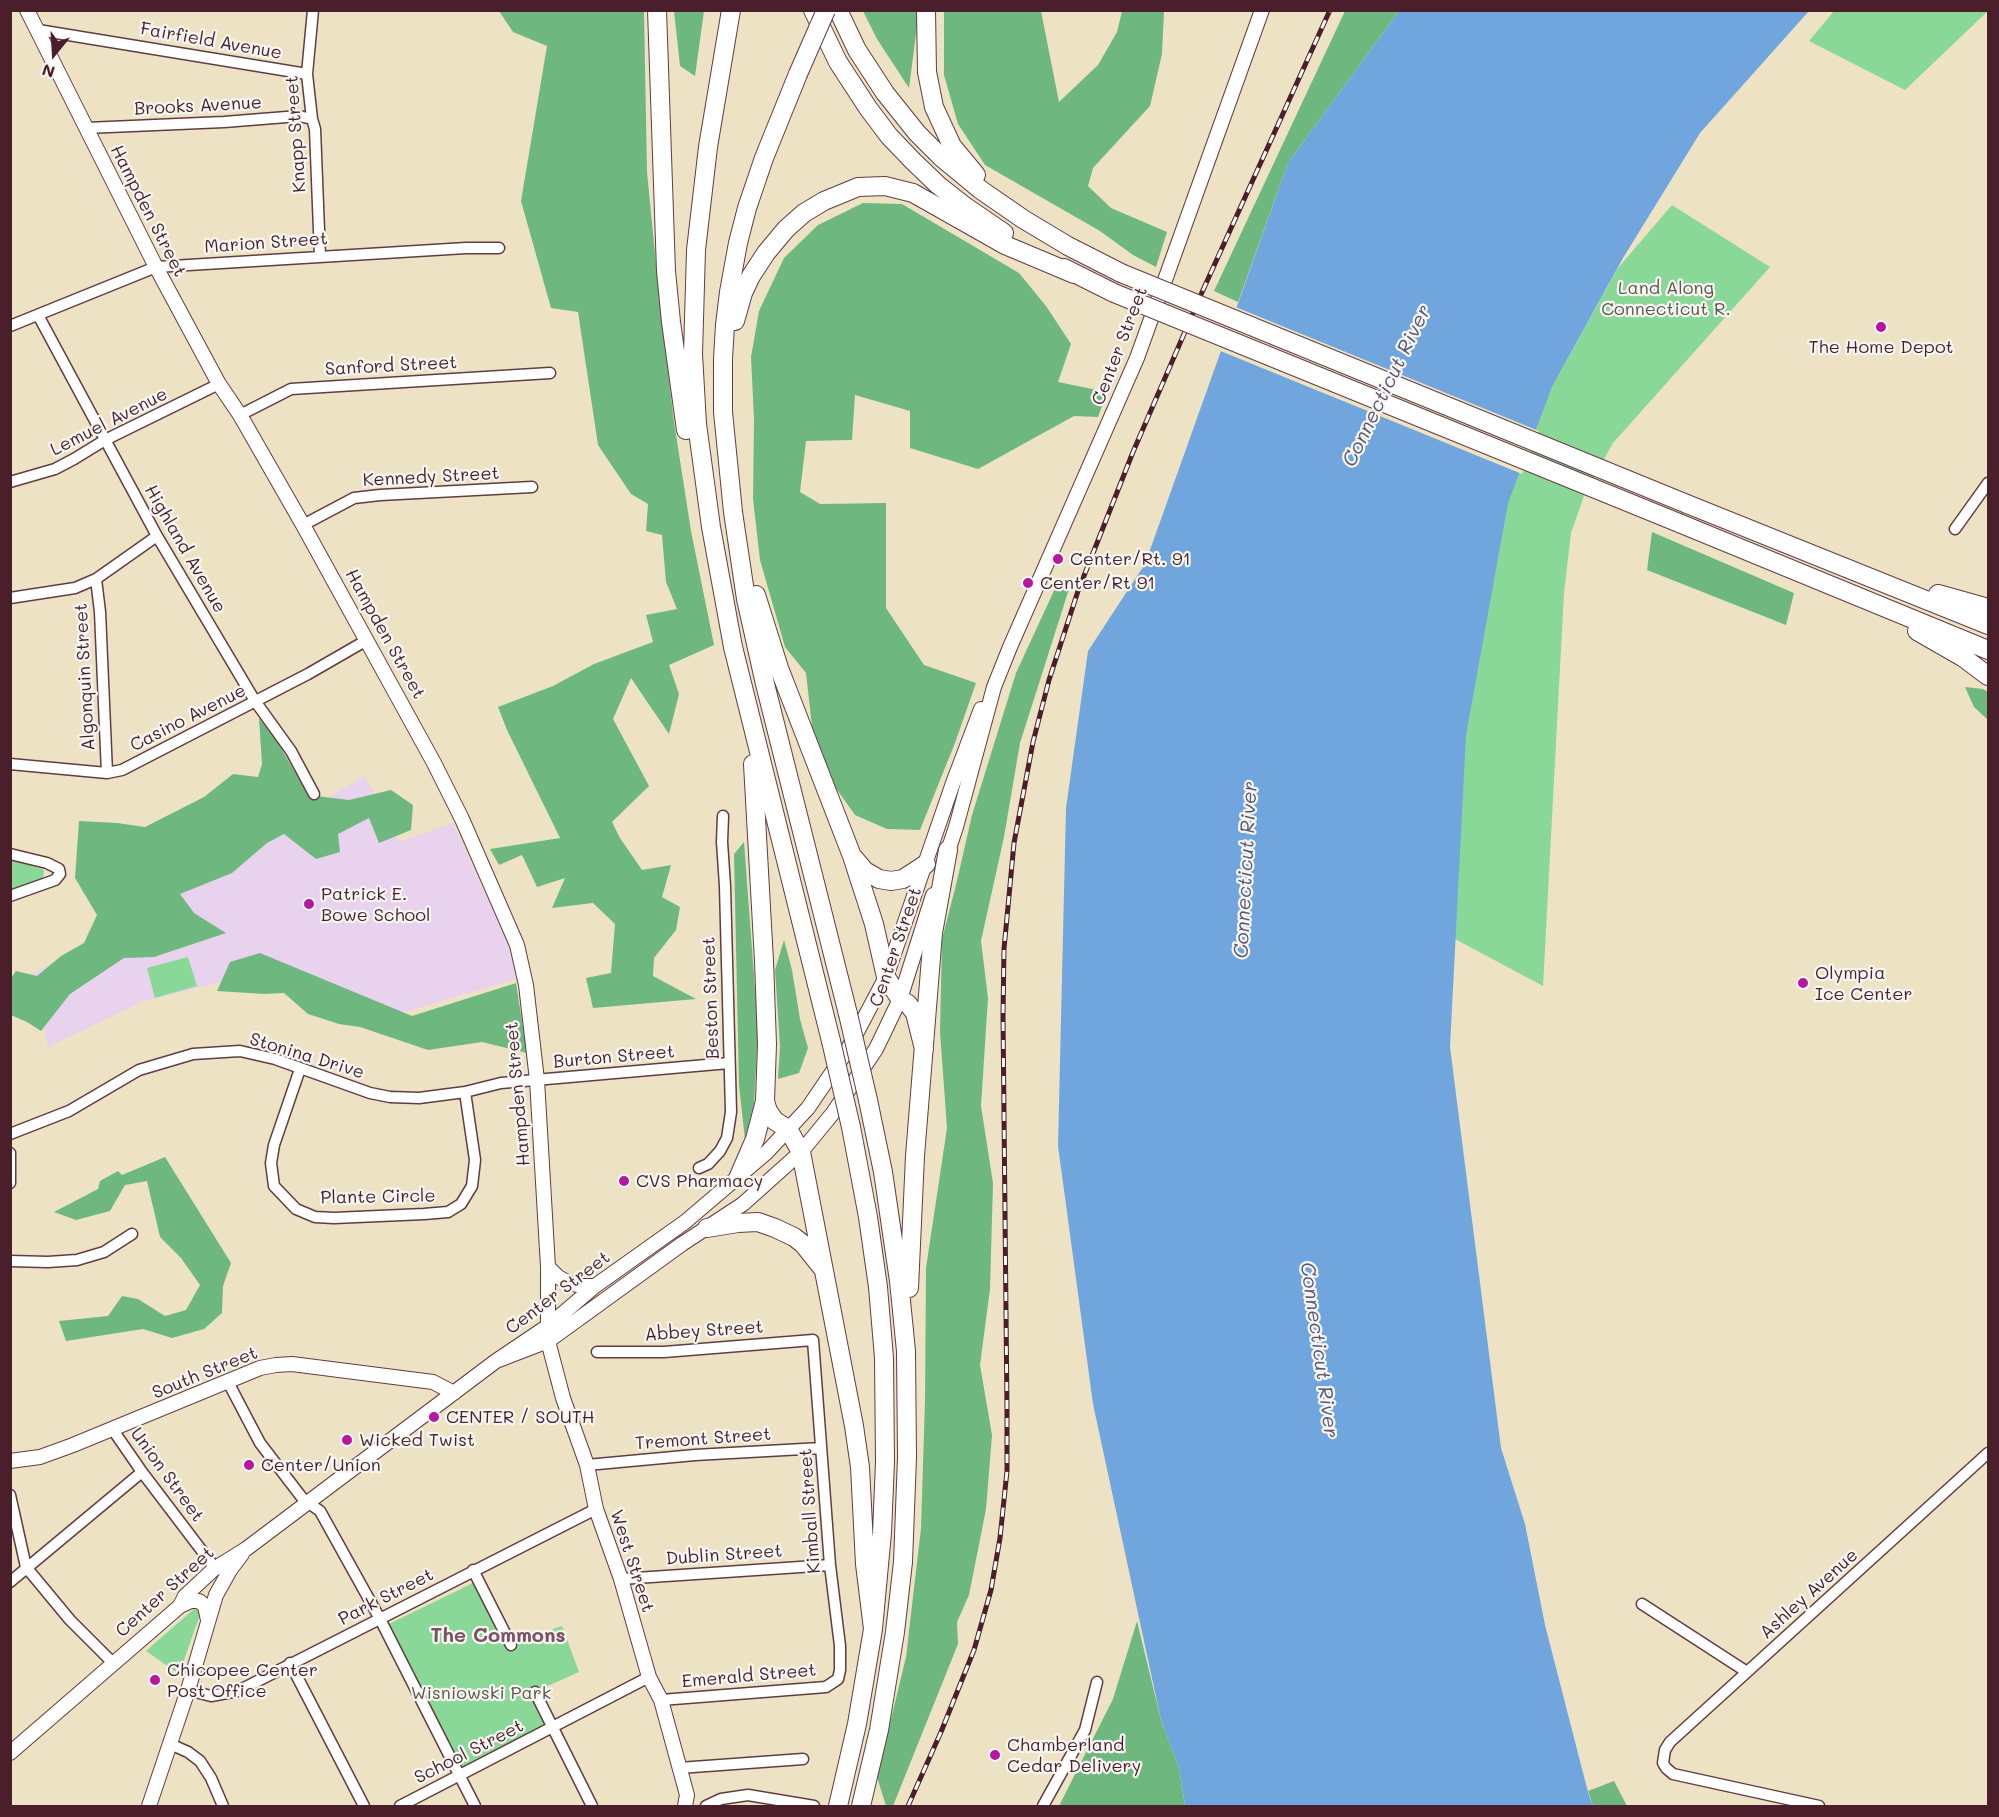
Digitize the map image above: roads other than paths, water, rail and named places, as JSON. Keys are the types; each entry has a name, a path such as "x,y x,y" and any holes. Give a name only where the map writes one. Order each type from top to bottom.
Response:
{"highway":[{"path":"657,10 664,244 669,305 688,438 700,494 711,527"},
{"path":"731,10 706,158 693,284 694,388 701,458 727,617 851,1127 874,1252 884,1358 884,1498 873,1629 857,1724 838,1806"},
{"path":"813,10 829,47 848,78 878,122 913,161 979,217 1026,247 1114,293 1989,650"},
{"path":"826,10 758,175 735,259 724,343 723,412 733,512 746,599 848,1014 883,1172 895,1244 903,1316 907,1386"},
{"path":"838,10 853,42 875,79 923,140 981,190 1068,246 1121,273 1989,625"},
{"path":"926,10 930,89 939,121 952,146 970,170 988,186 1068,246"},
{"path":"723,412 732,332 740,301 751,276 786,229 810,209 838,194 858,187 872,186 906,190 1005,246 1074,273"},
{"path":"733,512 774,653 852,856 874,924 886,977 900,999 908,1004 915,1013 924,1048"},
{"path":"1848,569 1989,608"},
{"path":"1847,592 1946,647 1989,676"},
{"path":"739,1176 755,1139 765,1101 767,1044 750,715"},
{"path":"861,1806 879,1730 895,1632 905,1527 910,1241 933,933 948,850"},
{"path":"852,856 866,871 879,879 891,881 903,879 926,864"},
{"path":"765,1101 768,1112 788,1129 801,1152 854,1426 860,1467 865,1564 873,1629"},
{"path":"707,1228 758,1222 776,1228 803,1244 825,1272"}],"main road":[{"name":"Hampden Street","path":"27,10 156,267 219,384 240,414 303,525 434,763 462,819 517,945 526,985 537,1080 548,1267 548,1326"},
{"name":"Center Street","path":"496,1361 548,1341 682,1244 743,1204 801,1152 833,1113 876,1049 900,999 956,827 994,687 1137,358 1262,10"},
{"name":"Center Street","path":"10,1753 180,1606 185,1596 215,1568 246,1549 496,1361 548,1326 595,1286 684,1222 766,1153 808,1108 848,1049 886,977 953,783 981,708 994,687"},
{"path":"548,1267 558,1277 569,1283 595,1286"},
{"name":"West Street","path":"548,1326 548,1341 563,1398 587,1465 596,1509 621,1579 649,1677 661,1700 687,1795 685,1806"},
{"name":"South Street","path":"10,1461 40,1457 113,1430 260,1368 276,1365 292,1364 433,1382 454,1393"},
{"path":"216,1595 230,1570 246,1549"},
{"path":"148,1806 188,1690 216,1595 218,1582 215,1568"},
{"path":"180,1606 195,1600 203,1602 208,1620"}],"street":[{"name":"Knapp Street","path":"313,10 307,74 315,129 320,256"},
{"name":"Fairfield Avenue","path":"38,30 307,74"},
{"name":"Brooks Avenue","path":"86,128 224,123 299,116 312,119"},
{"name":"Marion Street","path":"10,326 156,267 320,256 499,248"},
{"name":"Highland Avenue","path":"38,315 157,537 255,701 291,751 314,794"},
{"name":"Sanford Street","path":"240,414 291,389 550,373"},
{"name":"Lemuel Avenue","path":"10,482 55,469 105,440 219,384"},
{"path":"1955,529 1989,483"},
{"name":"Kennedy Street","path":"303,525 354,498 532,487"},
{"path":"10,598 75,588 96,579 157,537"},
{"name":"Algonquin Street","path":"96,579 100,612 107,773"},
{"name":"Casino Avenue","path":"10,764 107,773 122,770 308,674 367,640"},
{"name":"Beston Street","path":"699,1168 708,1164 720,1151 727,1138 731,1112 723,816"},
{"path":"10,854 47,863 58,869 60,874 55,880 10,896"},
{"name":"Stonina Drive","path":"10,1134 69,1111 139,1070 193,1054 240,1051 274,1059 348,1086 390,1097 419,1098 465,1092 501,1083 537,1080"},
{"name":"Burton Street","path":"537,1080 729,1063"},
{"name":"Plante Circle","path":"300,1069 274,1145 271,1162 274,1186 296,1209 315,1216 334,1218 424,1214 448,1212 461,1204 472,1186 475,1160 465,1092"},
{"path":"10,1182 11,1160"},
{"path":"10,1261 48,1263 77,1260 104,1252 132,1234"},
{"name":"Abbey Street","path":"597,1352 664,1352 813,1340"},
{"name":"Kimball Street","path":"813,1340 830,1565 840,1646 838,1679"},
{"path":"228,1382 260,1443 303,1499 320,1511 380,1619 475,1806"},
{"name":"Union Street","path":"113,1430 215,1568"},
{"name":"Tremont Street","path":"587,1465 695,1455 821,1448"},
{"name":"Ashley Avenue","path":"1819,1806 1673,1774 1664,1765 1665,1749 1989,1453"},
{"path":"10,1582 142,1472"},
{"path":"10,1495 26,1567 70,1620 113,1663"},
{"name":"Park Street","path":"188,1690 211,1696 221,1696 238,1691 596,1509"},
{"name":"Dublin Street","path":"621,1579 830,1565"},
{"path":"473,1570 512,1645"},
{"path":"1642,1604 1747,1672"},
{"path":"290,1663 364,1806"},
{"name":"School Street","path":"400,1806 649,1677"},
{"name":"Emerald Street","path":"661,1700 826,1687 838,1679"},
{"path":"1043,1806 1090,1719 1097,1682"},
{"path":"535,1692 592,1806"},
{"path":"170,1744 188,1752 200,1761 211,1778 223,1806"},
{"path":"679,1768 803,1759"},
{"path":"713,1805 721,1798 748,1795 814,1806"}],"water":[{"name":"Connecticut River","path":"1399,11 1809,11 1700,133 1623,258 1552,387 1508,503 1466,735 1450,1047 1501,1448 1525,1524 1545,1625 1593,1806 1185,1806 1179,1768 1161,1720 1093,1404 1058,1146 1066,808 1088,651 1145,564 1288,163"}],"railway":[{"path":"908,1806 974,1650 991,1590 1000,1538 1007,1471 1004,949 1014,843 1033,742 1049,680 1078,591 1133,452 1203,290 1330,10"}],"place":[{"name":"The Home Depot","path":"1881,327"},
{"name":"Center/Rt. 91","path":"1058,559"},
{"name":"Center/Rt 91","path":"1028,583"},
{"name":"Patrick E. Bowe School","path":"309,904"},
{"name":"Olympia Ice Center","path":"1803,983"},
{"name":"CVS Pharmacy","path":"624,1181"},
{"name":"CENTER / SOUTH","path":"434,1417"},
{"name":"Wicked Twist","path":"347,1440"},
{"name":"Center/Union","path":"249,1465"},
{"name":"Chicopee Center Post Office","path":"155,1680"},
{"name":"Chamberland Cedar Delivery","path":"995,1755"}],"district":[{"name":"The Commons","path":"498,1636"}],"park label":[{"name":"Land Along Connecticut R.","path":"1666,298"},
{"name":"Wisniowski Park","path":"481,1693"}]}
